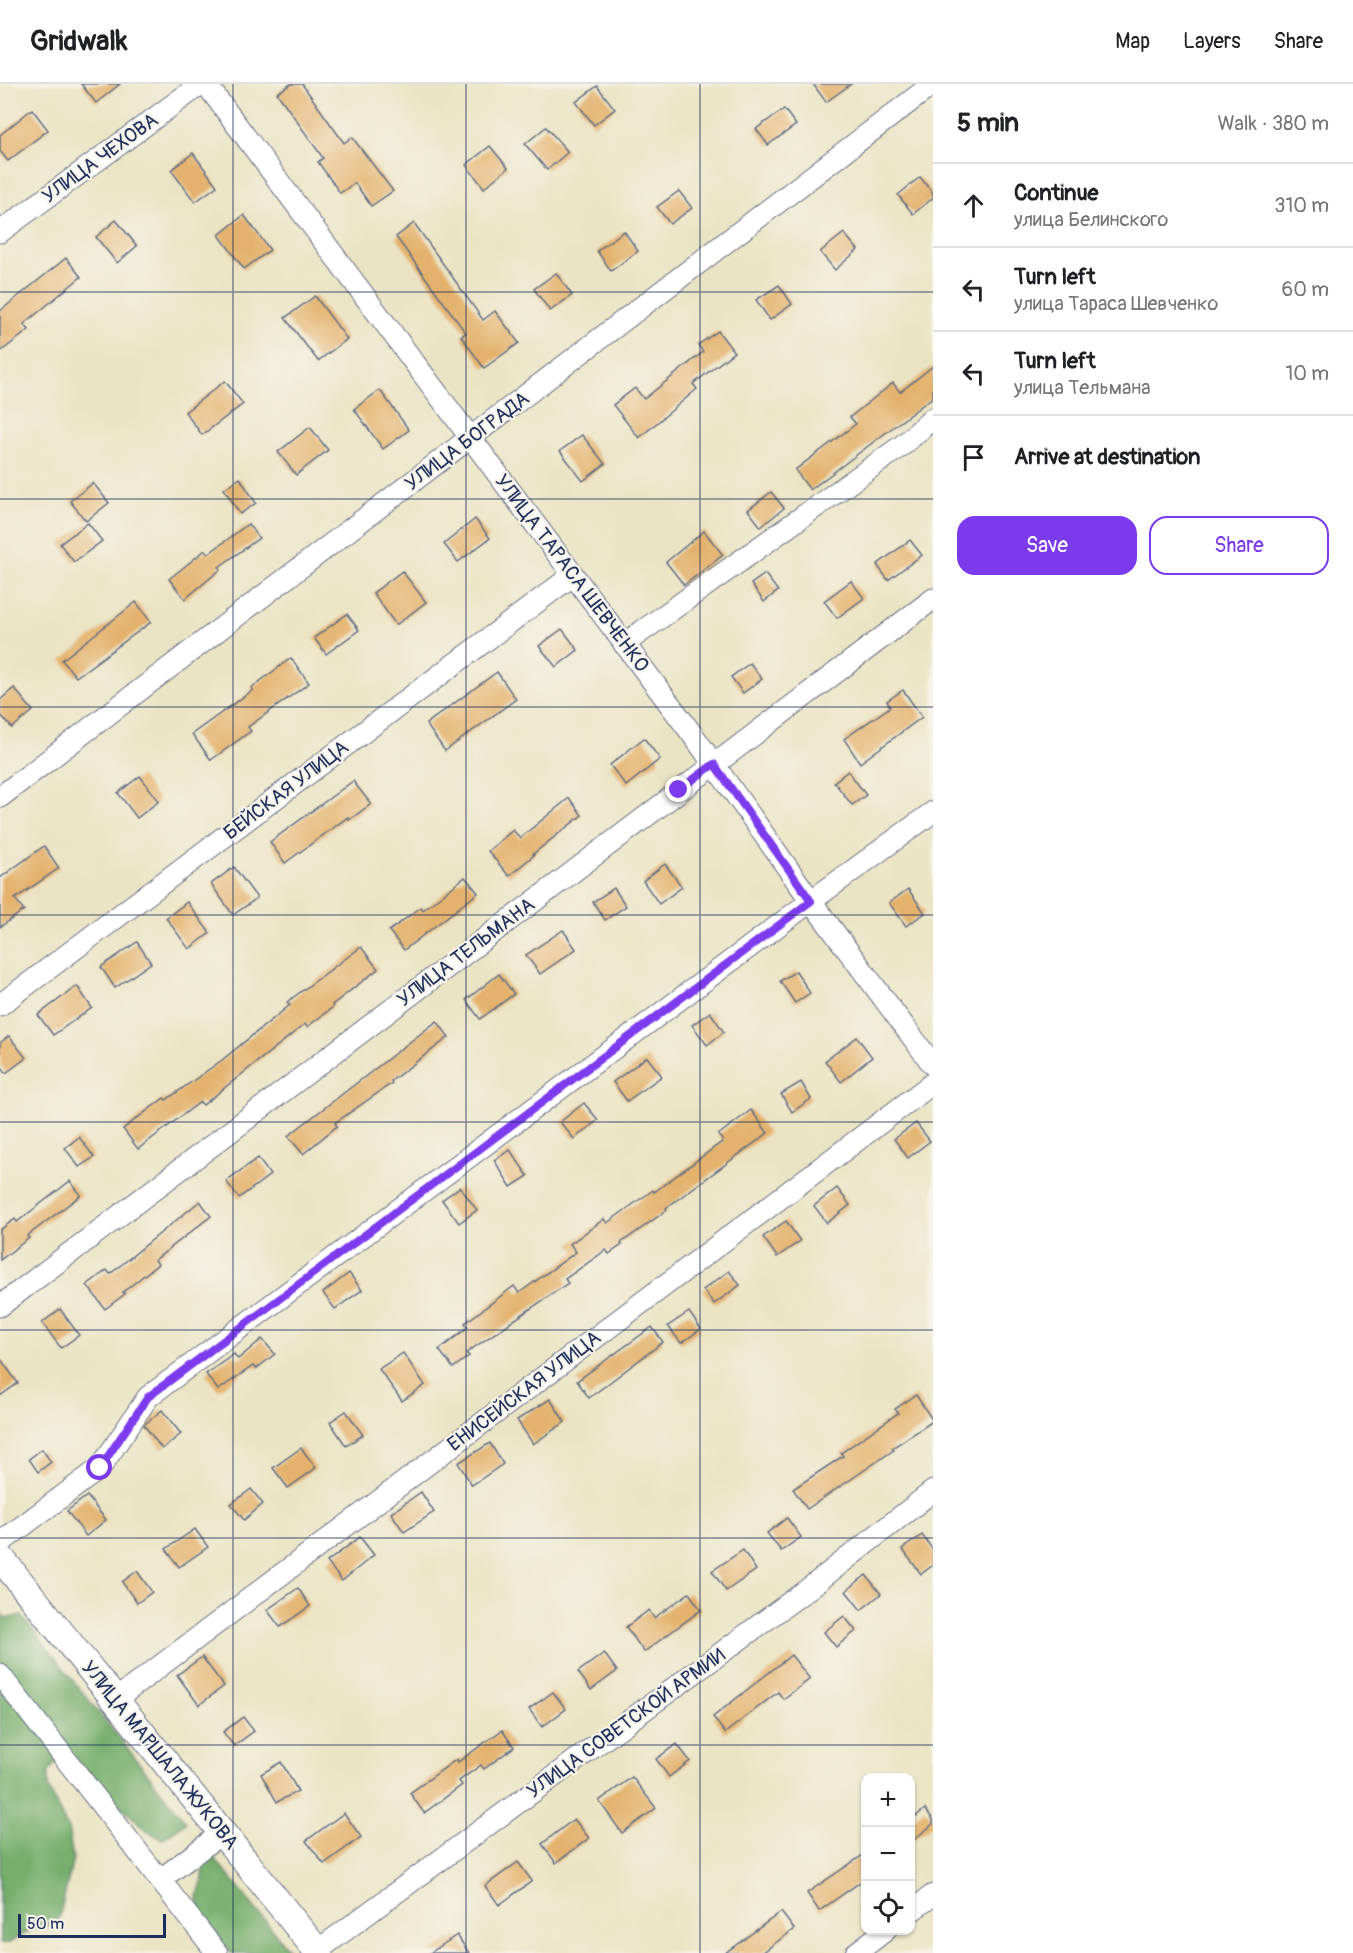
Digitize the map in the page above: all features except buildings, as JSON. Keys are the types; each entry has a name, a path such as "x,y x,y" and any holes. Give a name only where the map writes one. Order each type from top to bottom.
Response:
{"main road":[{"name":"УЛИЦА МАРШАЛА ЖУКОВА","path":"0,1557 318,1952"}],"street":[{"name":"УЛИЦА ЧЕХОВА","path":"0,232 201,84"},
{"name":"УЛИЦА ТАРАСА ШЕВЧЕНКО","path":"206,84 714,764 811,901 933,1065"},
{"name":"УЛИЦА БОГРАДА","path":"0,798 928,89"},
{"path":"624,644 904,444 933,418"},
{"name":"БЕЙСКАЯ УЛИЦА","path":"0,1005 573,575"},
{"name":"УЛИЦА ТЕЛЬМАНА","path":"0,1306 933,598"},
{"path":"0,1543 100,1468 148,1397 933,812"},
{"name":"ЕНИСЕЙСКАЯ УЛИЦА","path":"116,1700 933,1083"},
{"name":"УЛИЦА СОВЕТСКОЙ АРМИИ","path":"318,1952 812,1586 933,1491"},
{"path":"0,1675 217,1953"},
{"path":"160,1880 223,1832"},
{"path":"915,1908 933,1895"},
{"path":"856,1953 879,1935"}],"green space":[{"path":"0,1612 6,1619 21,1615 186,1822 162,1839 149,1832 72,1763 57,1761 48,1772 48,1787 68,1829 73,1859 59,1918 47,1927 33,1928 9,1943 0,1943"},
{"path":"208,1850 291,1953 231,1953 205,1917 199,1903 198,1897 203,1878 201,1861"}],"route":[{"path":"100,1468 148,1397 811,901 714,764 679,790"}]}
